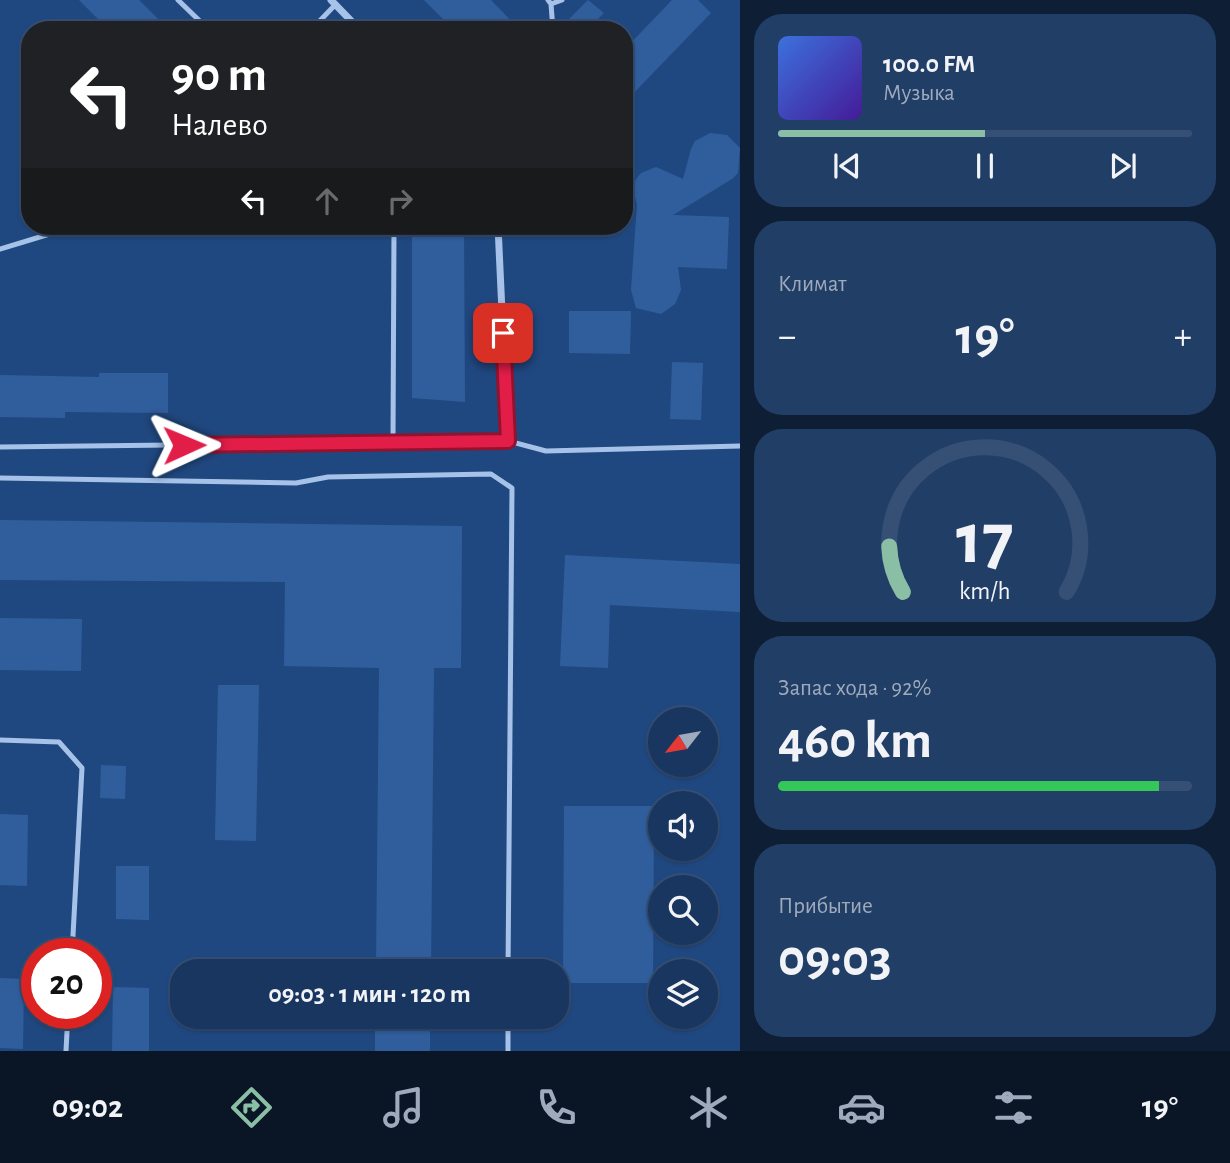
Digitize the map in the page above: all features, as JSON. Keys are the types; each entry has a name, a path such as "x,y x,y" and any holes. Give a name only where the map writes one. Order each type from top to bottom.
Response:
{"street":[{"path":"333,2 351,21"},
{"path":"498,235 508,441"}],"lane":[{"path":"178,0 200,21"},
{"path":"553,21 550,2 562,0"},
{"path":"318,21 333,2"},
{"path":"0,249 46,235"},
{"path":"393,442 394,235"},
{"path":"0,447 508,441 546,451 740,446"},
{"path":"0,478 296,483 328,477 491,474 512,488 508,959"},
{"path":"0,740 59,742 82,768 73,938"},
{"path":"66,1051 67,1029"},
{"path":"508,1029 508,1051"}],"building":[{"path":"79,0 139,0 160,21 100,21"},
{"path":"424,0 491,0 511,21 445,21"},
{"path":"588,0 604,13 596,21 567,21"},
{"path":"672,0 698,0 711,13 633,94 633,41"},
{"path":"710,133 727,135 740,148 738,173 673,215 729,217 727,269 678,267 681,290 675,304 661,314 636,308 631,290 637,205 633,187 636,179 641,173 656,167 683,179 695,141"},
{"path":"412,235 464,235 465,402 412,398"},
{"path":"569,311 631,311 630,354 569,353"},
{"path":"672,362 703,363 701,420 670,419"},
{"path":"99,373 168,373 168,413 65,412 65,418 0,417 0,375 99,377"},
{"path":"0,520 462,526 461,668 434,668 431,959 376,959 379,668 284,666 285,582 0,580"},
{"path":"565,555 740,564 740,612 610,605 608,668 560,666"},
{"path":"0,618 82,619 81,671 0,670"},
{"path":"218,685 259,685 256,841 215,840"},
{"path":"101,765 126,766 125,799 100,798"},
{"path":"564,806 648,806 648,861 654,861 654,875 648,875 648,945 653,945 653,959 648,959 648,983 569,983 569,959 563,959"},
{"path":"0,814 28,815 27,886 0,885"},
{"path":"116,866 149,866 149,920 116,919"},
{"path":"0,978 21,979 23,1049 0,1048"},
{"path":"113,987 149,988 149,1051 112,1051"},
{"path":"375,1029 430,1029 430,1051 375,1051"}],"route":[{"path":"184,445 508,441 503,333"}]}
